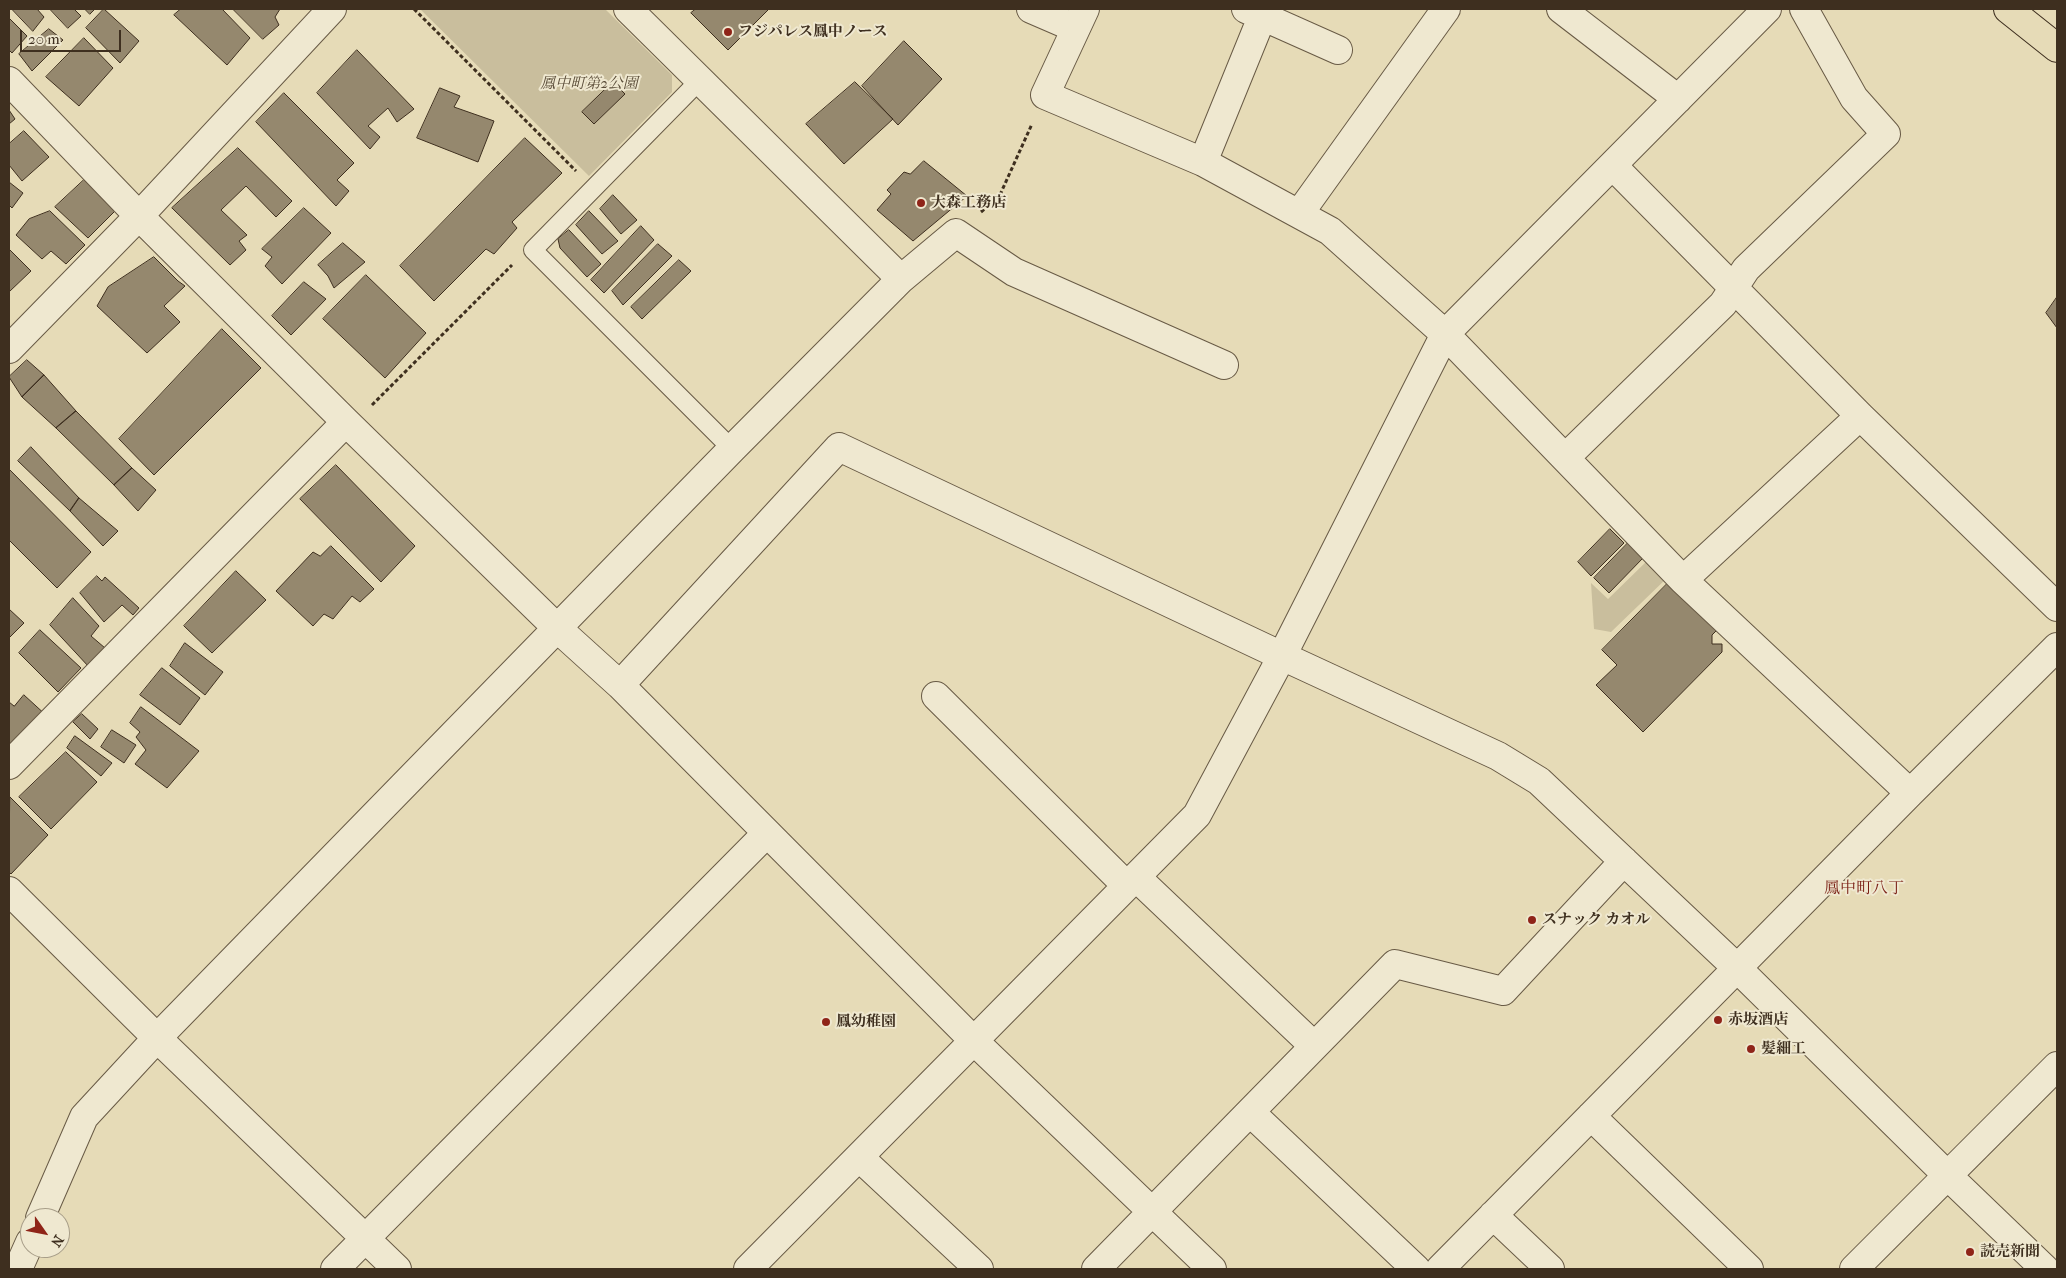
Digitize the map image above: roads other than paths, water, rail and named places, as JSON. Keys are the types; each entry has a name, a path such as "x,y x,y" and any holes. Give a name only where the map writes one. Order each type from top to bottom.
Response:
{"highway":[{"path":"2008,9 2057,48"}],"street":[{"path":"9,349 139,216 332,9"},
{"path":"628,9 901,279"},
{"path":"1031,9 1080,18 1045,95 1203,162 1330,231 1444,334 1684,580 1910,793"},
{"path":"1299,214 1446,9"},
{"path":"1561,9 1678,99"},
{"path":"748,1269 1197,816 1282,656 1444,334 1767,9"},
{"path":"1565,458 1723,304 1746,269 1886,134 1854,98 1804,9"},
{"path":"1203,162 1254,13 1338,50"},
{"path":"9,82 139,216 346,422 557,628 620,685 974,1041 1212,1269"},
{"path":"1613,166 1860,416 2057,607"},
{"path":"44,1208 84,1117 157,1038 732,449 901,279 956,233 1014,272 1224,365"},
{"path":"1684,580 1860,416"},
{"path":"9,765 346,422"},
{"path":"620,685 839,447 1498,756 1539,781 1737,968 2045,1269"},
{"path":"1440,1269 1910,793 2057,647"},
{"path":"936,696 1132,881 1314,1046"},
{"path":"335,1269 767,833"},
{"path":"1096,1269 1395,964 1503,991 1624,861"},
{"path":"9,891 157,1038 396,1269"},
{"path":"1854,1269 2057,1066"},
{"path":"1250,1112 1416,1269"},
{"path":"1591,1116 1749,1269"},
{"path":"859,1157 979,1269"},
{"path":"1493,1215 1550,1269"}],"lane":[{"path":"700,80 533,250 732,449"}],"place":[{"name":"フジパレス鳳中ノース","path":"728,32"},
{"name":"大森工務店","path":"921,203"},
{"name":"スナック カオル","path":"1532,920"},
{"name":"赤坂酒店","path":"1718,1020"},
{"name":"鳳幼稚園","path":"826,1022"},
{"name":"髪細工","path":"1751,1049"},
{"name":"読売新聞","path":"1970,1252"}],"district":[{"name":"鳳中町八丁","path":"1864,889"}],"park label":[{"name":"鳳中町第2公園","path":"589,84"}]}
